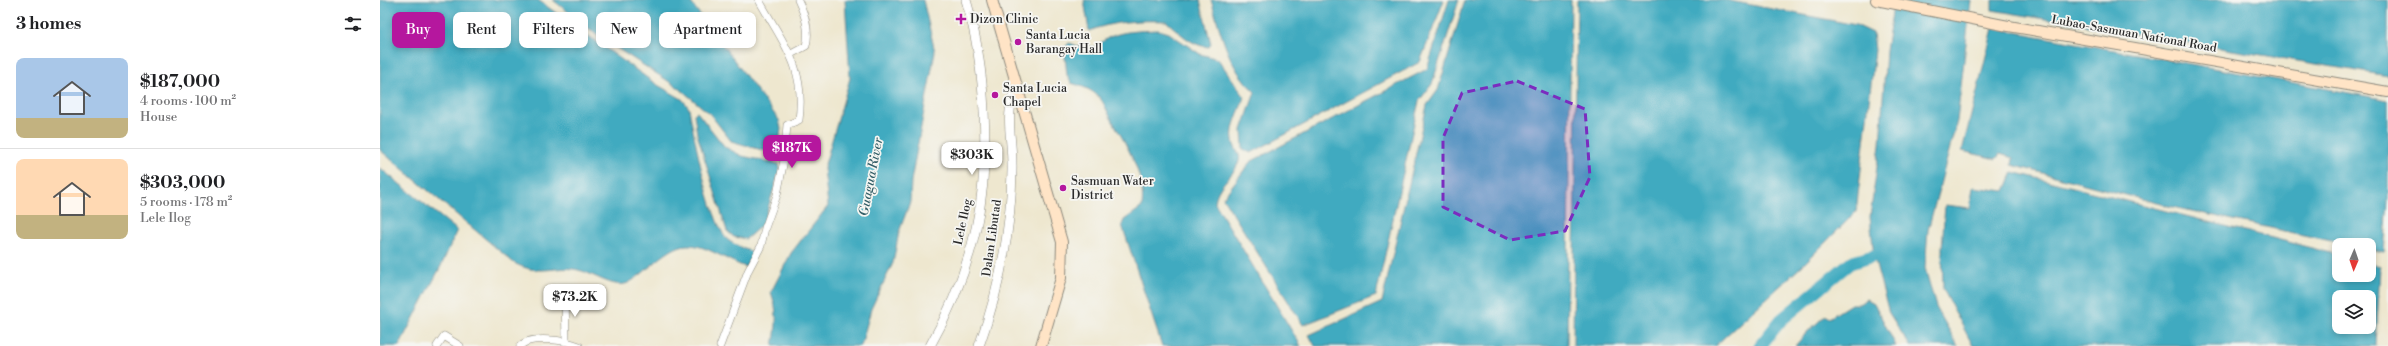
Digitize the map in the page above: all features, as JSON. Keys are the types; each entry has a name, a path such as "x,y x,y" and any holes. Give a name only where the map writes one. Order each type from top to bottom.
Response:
{"main road":[{"path":"992,0 1062,242 1061,278 1041,346"},
{"name":"Lubao-Sasmuan National Road","path":"1876,0 2003,25 2388,92"}],"street":[{"path":"720,346 748,271 761,246 765,228 777,195 784,160 787,125 799,120 800,84 791,54 759,0"},
{"path":"791,54 806,46 808,37 807,22 798,0"},
{"name":"Lele Ilog","path":"930,346 951,307 957,291 976,229 980,205 984,118 976,30 966,0"},
{"name":"Dalan Libutad","path":"979,346 991,309 1002,261 1012,170 1009,119 1010,101 1017,84"},
{"path":"565,294 566,341"},
{"path":"437,346 444,336 460,346"},
{"path":"520,346 524,342 536,340 566,341 579,346"}],"highlighted area":[{"path":"1517,81 1585,109 1590,177 1565,231 1510,240 1443,207 1443,138 1462,93"}],"water":[{"path":"380,0 538,0 555,12 519,12 519,48 588,48 588,36 596,41 596,48 605,48 656,84 682,99 689,108 703,176 708,195 720,227 728,240 753,253 746,267 701,247 687,245 672,250 635,279 623,284 611,283 582,271 573,269 564,268 541,270 524,267 514,263 380,150"},
{"path":"553,0 689,0 698,12 659,12 659,48 725,48 779,120 781,129 778,151 772,153 731,141 710,114 679,88 617,48 651,48 651,12 596,12 596,34 588,28 588,12 568,12"},
{"name":"Guagua River","path":"845,0 923,0 935,52 911,181 910,202 899,232 893,263 871,309 861,346 773,346 776,319 775,306 771,292 791,253 828,206 824,168 850,78"},
{"path":"1084,0 1200,0 1211,44 1209,47 1191,41 1166,21 1117,23 1089,31"},
{"path":"1211,0 1444,0 1420,62 1251,153 1243,149 1242,130 1255,92 1246,83 1232,61 1222,37"},
{"path":"1449,0 1459,0 1432,84 1419,101 1376,296 1303,325 1223,198 1250,162 1427,69"},
{"path":"1465,0 1571,0 1567,346 1315,346 1309,335 1382,302 1427,105 1438,90"},
{"path":"1577,0 1725,0 1856,25 1873,33 1875,50 1856,212 1804,264 1715,346 1573,346"},
{"path":"1894,0 1971,0 1957,121 1928,230 1925,268 1936,307 1958,346 1910,346 1889,313 1874,257 1870,217 1880,145 1886,51"},
{"path":"1992,0 2388,0 2388,76 1992,10"},
{"path":"1993,28 2388,100 2388,199 2384,252 2376,250 2376,238 2332,238 2332,241 2168,206 2012,165 2013,158 2000,154 1996,159 1962,151"},
{"path":"1159,30 1169,33 1200,54 1218,59 1244,96 1234,124 1232,135 1239,155 1239,161 1218,192 1215,203 1301,346 1162,346 1122,225 1124,220 1142,207 1141,183 1138,172 1134,161 1101,99 1089,90 1071,83 1067,75 1064,48 1069,43 1080,47 1097,47 1109,37 1117,34 1134,31"},
{"path":"697,112 725,147 742,156 779,164 780,169 763,224 746,239 734,237 727,231 697,134 694,114"},
{"path":"380,168 457,230 442,264 399,346 380,346"},
{"path":"2013,172 2332,253 2332,282 2376,282 2376,265 2380,266 2376,346 1973,346 1943,289 1942,248 1945,205 1970,208 1973,187 2005,191"},
{"path":"1867,299 1874,303 1896,346 1795,346 1807,332 1826,315 1829,318 1851,304 1859,304"}],"waterway":[{"path":"1760,346 1781,320 1850,263 1890,251"}],"place":[{"name":"Dizon Clinic","path":"961,19"},
{"name":"Santa Lucia Barangay Hall","path":"1018,42"},
{"name":"Santa Lucia Chapel","path":"995,95"},
{"name":"Sasmuan Water District","path":"1063,188"}]}
